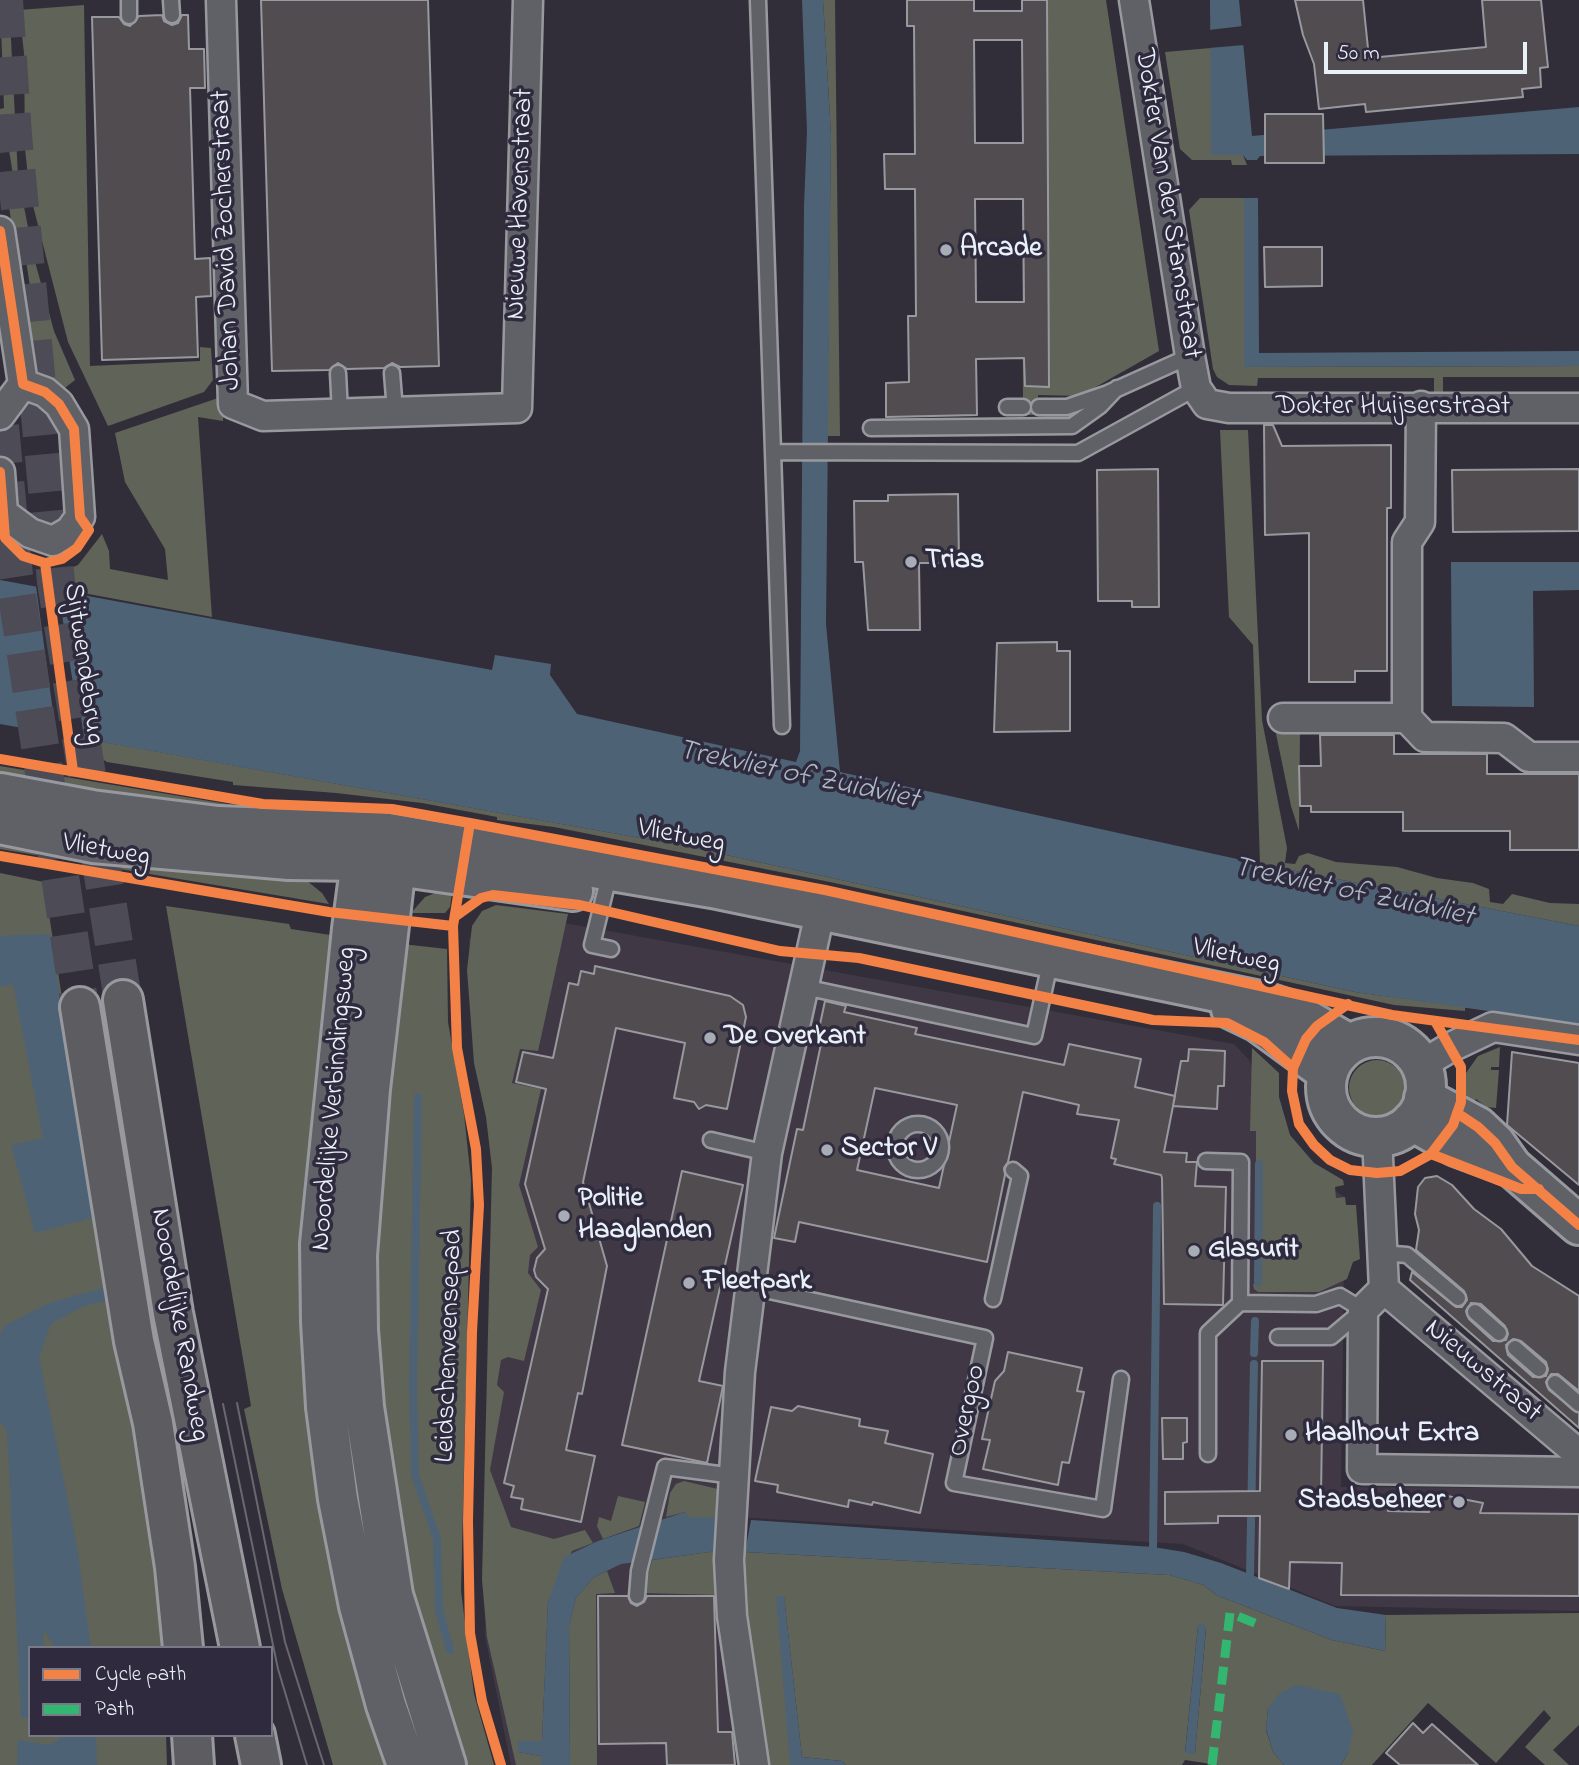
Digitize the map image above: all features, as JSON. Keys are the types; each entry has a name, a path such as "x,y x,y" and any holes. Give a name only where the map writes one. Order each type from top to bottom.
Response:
{"main road":[{"name":"Noordelijke Randweg","path":"123,1000 173,1313 240,1646"},
{"name":"Noordelijke Randweg","path":"80,1007 134,1341 153,1423 175,1567 183,1646"},
{"path":"192,1737 194,1765"},
{"path":"256,1737 261,1765"}],"street":[{"name":"Johan David Zocherstraat","path":"221,0 233,404 263,416 517,408"},
{"name":"Nieuwe Havenstraat","path":"517,408 528,0"},
{"name":"Dokter Van der Stamstraat","path":"1134,0 1190,356 1201,396"},
{"path":"0,231 23,384 1,411"},
{"path":"0,472 3,513 30,533 53,541 70,531 80,517 74,429 59,404 45,391 23,384"},
{"name":"Dokter Huijserstraat","path":"1201,396 1254,408 1579,408"},
{"path":"1421,406 1420,522 1407,542 1407,718 1425,737 1504,738 1529,757 1579,757"},
{"path":"1283,718 1407,718"},
{"name":"Vlietweg","path":"0,793 92,810 608,883 819,921 1049,969 1265,1002 1292,1011 1339,1059"},
{"name":"Vlietweg","path":"0,824 93,843 191,853 380,852"},
{"name":"Noordelijke Verbindingsweg","path":"380,852 320,1244 326,1407 338,1499 359,1606 386,1705 407,1765"},
{"name":"Noordelijke Verbindingsweg","path":"380,852 369,1103 357,1255 363,1407 393,1595 446,1765"},
{"path":"754,1765 732,1616 729,1560 740,1372 767,1153 819,921"},
{"path":"1579,1040 1493,1027 1451,1047 1419,1095 1396,1132 1377,1136 1355,1131 1337,1117 1327,1096 1339,1059 1369,1037 1390,1039 1408,1048 1419,1095 1456,1146 1512,1167 1579,1225"},
{"path":"1363,1310 1384,1289 1377,1136"},
{"name":"Nieuwstraat","path":"1384,1289 1579,1454"},
{"name":"Nieuwstraat","path":"1363,1310 1362,1469 1579,1472"}],"lane":[{"path":"129,0 129,16"},
{"path":"171,0 172,15"},
{"path":"758,0 782,726"},
{"path":"1039,407 1067,407 1190,356"},
{"path":"338,373 340,413"},
{"path":"392,373 395,411"},
{"path":"871,428 1072,426 1100,406 1117,388"},
{"path":"773,452 1078,453 1201,396"},
{"path":"1007,407 1023,407"},
{"path":"608,883 592,945 611,950"},
{"path":"804,986 1034,1036 1049,969"},
{"path":"711,1140 767,1153"},
{"path":"1206,1161 1241,1161 1240,1303"},
{"path":"993,1299 1020,1176 1013,1170"},
{"name":"Nieuwstraat","path":"1381,1253 1407,1255 1458,1298"},
{"name":"Overgoo","path":"751,1287 985,1338 954,1483 1103,1509 1121,1379"},
{"path":"1208,1454 1208,1333 1240,1303 1316,1304 1340,1296 1363,1310 1331,1338 1278,1337"},
{"name":"Nieuwstraat","path":"1475,1312 1499,1333"},
{"name":"Nieuwstraat","path":"1515,1348 1539,1369"},
{"name":"Nieuwstraat","path":"1555,1383 1579,1404"},
{"path":"637,1596 639,1571 665,1467 734,1476"}],"shaded area":[{"path":"0,0 9,0 18,176 34,258 54,331 75,380 61,391 38,371 33,362 25,315 34,313 22,234 13,235 9,206 18,205 5,126 0,126 0,109 4,108"},
{"path":"823,0 835,0 840,436 827,436 831,135"},
{"path":"1022,0 1106,0 1159,351 1080,396 1038,395 1038,415 1023,415"},
{"path":"84,5 90,366 200,361 200,347 211,348 213,380 204,392 108,426 68,342 30,194 25,149 24,53 19,10"},
{"path":"1211,48 1211,155 1243,155 1247,165 1232,165 1231,160 1192,160 1180,149 1165,52"},
{"path":"1200,198 1244,198 1245,367 1579,366 1579,377 1443,377 1443,395 1434,395 1434,378 1258,378 1257,386 1229,385 1217,377 1213,369 1189,210"},
{"path":"224,396 223,421 198,417 212,617 62,589 58,574 78,565 102,534 109,551 110,569 168,580 165,549 125,482 115,433"},
{"path":"1220,430 1248,430 1262,720 1287,848 1285,863 1295,864 1299,856 1308,853 1336,862 1397,867 1437,878 1473,883 1489,889 1490,902 1503,904 1512,894 1550,903 1579,904 1579,926 1260,864 1253,645 1229,617"},
{"path":"1275,729 1300,729 1299,831 1291,806"},
{"path":"86,739 685,846 1355,992 1465,1007 1465,1011 1394,1005 830,882 554,827 497,820 497,817 422,803 233,785 233,782 107,762 89,751"},
{"path":"0,766 257,809 260,819 0,785"},
{"path":"0,838 301,876 322,893 329,904 0,849"},
{"path":"0,873 44,882 96,1217 140,1458 160,1588 162,1646 28,1646 28,1737 166,1737 167,1765 0,1765"},
{"path":"453,886 450,907 445,913 411,913 425,897"},
{"path":"496,905 568,914 538,1051 520,1049 512,1083 541,1089 519,1185 538,1247 530,1255 528,1273 541,1290 524,1361 508,1357 501,1360 497,1385 504,1392 490,1470 511,1527 554,1539 585,1530 593,1543 572,1551 548,1602 542,1741 518,1742 518,1752 541,1756 541,1765 516,1765 487,1637 482,1580 492,1168 486,1117 474,1063 467,970 472,926 482,911"},
{"path":"166,906 289,924 291,929 337,936 309,1295 392,1765 333,1765 282,1589 244,1409 251,1406"},
{"path":"487,909 1234,1044 1250,1061 1273,1154 1345,1197 1341,1487 1579,1488 1579,1611 1335,1606 1183,1544 736,1517 759,1765 511,1765 485,1636 498,1186 469,940"},
{"path":"402,944 447,949 448,1022 464,1114 471,1180 461,1591 474,1694 494,1765 465,1765 412,1597 379,1411 378,1198"},
{"path":"1500,1047 1499,1067 1491,1067 1491,1070 1499,1070 1496,1108 1486,1107 1476,1099 1469,1106 1465,1097 1466,1073 1478,1056"},
{"path":"1252,1048 1279,1073 1279,1097 1290,1135 1314,1163 1343,1180 1344,1185 1335,1187 1336,1198 1345,1197 1346,1205 1356,1205 1360,1259 1353,1262 1347,1279 1319,1292 1258,1292 1254,1289 1253,1284 1262,1283 1261,1162 1256,1162 1256,1131 1250,1131"},
{"path":"1371,1060 1383,1060 1397,1068 1405,1082 1403,1099 1397,1108 1383,1116 1371,1116 1354,1104 1349,1094 1349,1082 1361,1065"},
{"path":"684,1481 722,1490 719,1518 688,1518 685,1512 666,1517 670,1493 676,1484"},
{"path":"618,1496 645,1502 639,1526 603,1539 597,1526 599,1517 611,1521"},
{"path":"717,1551 721,1595 643,1593 652,1560"},
{"path":"745,1552 1169,1575 1204,1585 1216,1595 1332,1640 1385,1651 1386,1615 1579,1613 1579,1725 1553,1750 1569,1765 1545,1765 1525,1747 1551,1718 1544,1710 1496,1763 1428,1703 1372,1765 1341,1765 1348,1753 1268,1708 1266,1730 1273,1752 1284,1765 1218,1765 1185,1760 1182,1765 846,1765 842,1761 802,1757 784,1597 791,1765 763,1765 752,1689","holes":["1203,1624 1206,1629 1195,1754 1185,1752 1198,1626"]},
{"path":"607,1571 615,1593 596,1594 597,1765 570,1765 569,1626 576,1598 594,1577"}],"water":[{"name":"Trekvliet of Zuidvliet","path":"802,0 823,0 831,135 826,624 840,772 1260,864 1579,926 1579,1024 1355,992 685,846 0,724 0,580 492,670 495,655 551,664 550,675 577,714 796,762 800,751 804,206 807,131"},
{"path":"1210,0 1239,0 1252,136 1579,107 1579,154 1260,156 1257,160 1247,160 1243,155 1211,155"},
{"path":"1244,198 1258,198 1259,353 1579,351 1579,366 1244,367"},
{"path":"1451,562 1579,562 1579,590 1533,591 1534,707 1452,706"},
{"path":"50,934 96,1217 35,1233 11,1145 43,1138 13,984 0,987 0,936"},
{"path":"109,1286 112,1300 84,1306 51,1324 39,1357 77,1546 91,1646 54,1646 43,1628 44,1646 28,1646 28,1719 21,1717 7,1430 0,1421 0,1336 4,1326 49,1303"},
{"path":"685,1512 688,1517 719,1518 717,1551 621,1564 594,1577 576,1598 569,1626 570,1765 541,1765 541,1756 518,1752 518,1741 542,1741 548,1602 564,1557 598,1541"},
{"path":"751,1520 1153,1547 1184,1552 1221,1563 1337,1608 1386,1615 1385,1651 1332,1640 1216,1595 1204,1585 1169,1575 745,1552"},
{"path":"776,1596 784,1596 802,1757 842,1761 846,1765 790,1765"},
{"path":"1203,1623 1206,1628 1195,1754 1185,1753 1198,1626"},
{"path":"1297,1685 1340,1694 1353,1731 1348,1753 1341,1765 1284,1765 1273,1752 1266,1729 1268,1708 1280,1693"},
{"path":"59,1737 96,1737 97,1765 17,1765 18,1740 49,1745 59,1740"}],"pier":[{"path":"1243,26 1244,45 1209,48 1209,30"},
{"path":"36,586 58,590 77,708 80,709 84,739 80,738 80,742 59,738 56,734"}],"building":[{"path":"261,0 428,0 439,366 400,367 392,363 384,368 347,369 338,363 329,370 272,371"},
{"name":"Arcade","path":"907,0 974,0 974,11 1022,11 1022,0 1047,0 1049,387 1025,386 1024,358 976,359 977,415 886,417 886,383 909,382 908,316 916,316 915,189 885,189 884,154 915,154 914,26 907,26","holes":["974,40 1022,40 1023,143 975,143","975,199 1023,199 1024,302 976,302"]},
{"path":"1295,0 1363,0 1369,58 1486,47 1482,0 1541,0 1548,67 1540,68 1541,87 1522,89 1523,97 1366,112 1365,104 1319,109 1314,64 1303,35"},
{"path":"162,15 164,21 172,25 178,23 182,15 188,15 189,49 204,49 205,88 190,88 195,259 210,258 211,296 196,297 198,357 102,360 92,17 119,17 124,24 130,26 139,16"},
{"path":"1265,114 1323,114 1324,163 1265,163"},
{"path":"1264,247 1322,247 1322,286 1265,287"},
{"path":"1264,425 1273,425 1282,446 1391,445 1391,508 1387,508 1387,671 1355,671 1355,682 1309,682 1309,533 1265,535"},
{"path":"1158,469 1159,607 1132,607 1132,601 1098,601 1097,470"},
{"path":"1579,469 1579,531 1453,532 1452,470"},
{"name":"Trias","path":"958,494 959,563 919,563 920,630 868,630 863,562 855,562 854,501 888,501 888,495"},
{"path":"1057,642 1057,651 1070,651 1070,731 994,732 997,643"},
{"path":"1320,735 1394,735 1394,754 1487,754 1487,774 1579,774 1579,850 1510,850 1510,831 1403,831 1403,812 1311,812 1311,806 1300,806 1299,766 1321,766"},
{"path":"595,966 730,996 743,1005 746,1017 727,1109 706,1105 699,1109 694,1102 674,1098 685,1043 616,1028 583,1182 607,1266 582,1394 578,1393 566,1450 595,1456 581,1522 521,1509 523,1499 511,1497 514,1486 504,1483 548,1289 536,1277 534,1270 537,1258 545,1249 525,1184 546,1089 516,1082 523,1052 553,1058 569,983 578,985 581,971 594,974"},
{"name":"Sector V","path":"825,1001 846,1006 844,1012 917,1028 915,1034 1064,1065 1069,1044 1141,1059 1135,1087 1175,1096 1164,1152 1187,1153 1186,1162 1197,1162 1195,1186 1226,1187 1223,1305 1164,1304 1162,1178 1161,1175 1114,1164 1116,1159 1111,1158 1119,1120 1077,1114 1079,1105 1023,1092 1008,1162 1004,1168 1005,1175 987,1262 799,1222 795,1242 774,1238 797,1129 803,1130 821,1044 816,1043","holes":["875,1088 957,1105 939,1188 857,1170"]},
{"path":"1189,1049 1225,1051 1224,1086 1218,1086 1217,1109 1173,1106 1181,1061 1188,1061"},
{"path":"1512,1052 1579,1063 1579,1185 1507,1125"},
{"name":"Fleetpark","path":"682,1171 743,1185 699,1381 723,1386 707,1463 622,1445"},
{"path":"1437,1176 1452,1185 1474,1209 1501,1229 1532,1266 1579,1296 1579,1391 1558,1374 1551,1374 1546,1382 1549,1390 1579,1413 1579,1428 1410,1280 1412,1272 1456,1307 1462,1307 1467,1300 1464,1291 1416,1250 1419,1230 1415,1214 1418,1187 1425,1178","holes":["1471,1303 1481,1304 1505,1326 1508,1334 1506,1340 1493,1341 1469,1319 1466,1311","1513,1339 1521,1341 1546,1362 1546,1376 1533,1377 1508,1355 1506,1345"]},
{"path":"1008,1352 1082,1368 1077,1391 1084,1392 1069,1463 1062,1462 1058,1485 983,1469 990,1440 982,1439 995,1381 1004,1371"},
{"path":"1262,1361 1323,1361 1321,1496 1389,1498 1388,1511 1429,1512 1432,1493 1483,1503 1480,1513 1579,1514 1579,1596 1341,1595 1342,1563 1290,1562 1289,1589 1259,1578 1260,1516 1218,1516 1218,1523 1165,1524 1165,1492 1260,1491"},
{"path":"798,1406 860,1419 859,1426 888,1431 885,1443 933,1454 920,1513 873,1502 872,1505 849,1500 848,1507 777,1492 778,1485 755,1481 771,1407 792,1411"},
{"path":"1162,1418 1187,1418 1187,1442 1183,1443 1183,1459 1163,1459"},
{"path":"598,1596 628,1596 631,1603 637,1606 644,1602 647,1596 714,1596 718,1732 732,1732 735,1765 667,1765 666,1743 599,1744"},
{"path":"1413,1723 1423,1733 1432,1724 1478,1765 1400,1765 1386,1753"}],"waterway":[{"path":"418,1097 413,1387 415,1475 437,1539 439,1610 450,1650"},
{"path":"1258,1282 1259,1164"},
{"path":"1153,1547 1157,1206"},
{"path":"1254,1353 1255,1321"},
{"path":"1250,1575 1254,1364"}],"tunnel":[{"path":"4,0 13,136 56,582 123,1000"},
{"path":"0,426 14,576 80,1007"}],"tram line":[{"path":"237,1403 285,1642 324,1765"},
{"path":"223,1404 278,1669 307,1765"}],"marked path":[{"path":"1212,1765 1230,1613 1262,1626"}],"cycle path":[{"path":"0,231 23,384"},
{"path":"0,472 5,538 23,556 45,563 62,559 77,548 89,530 80,517 74,429 59,404 45,392 23,384"},
{"name":"Sijtwendebrug","path":"45,563 73,771"},
{"path":"0,759 263,804 392,809 825,890 1392,1015 1579,1040"},
{"name":"Leidschenveensepad","path":"470,823 453,926 457,1048 476,1149 479,1205 472,1332 468,1521 470,1633 482,1701 501,1765"},
{"path":"0,856 329,912 453,926"},
{"path":"456,916 481,898 493,895 580,905 780,951 859,958 1153,1020 1227,1023 1264,1042 1293,1068"},
{"path":"1348,1004 1317,1026 1306,1039 1293,1068 1292,1091 1299,1124 1314,1145 1330,1160 1350,1170 1377,1173 1400,1171 1431,1154 1453,1125 1461,1102 1461,1067 1435,1021"},
{"path":"1457,1113 1478,1127 1495,1143 1512,1167 1579,1225"},
{"path":"1431,1154 1521,1189 1539,1189"}],"place":[{"name":"Arcade","path":"946,250"},
{"name":"Trias","path":"911,562"},
{"name":"De Overkant","path":"710,1038"},
{"name":"Sector V","path":"827,1150"},
{"name":"Politie Haaglanden","path":"564,1216"},
{"name":"Glasurit","path":"1194,1251"},
{"name":"Fleetpark","path":"689,1283"},
{"name":"Haalhout Extra","path":"1291,1435"},
{"name":"Stadsbeheer","path":"1459,1502"}]}
